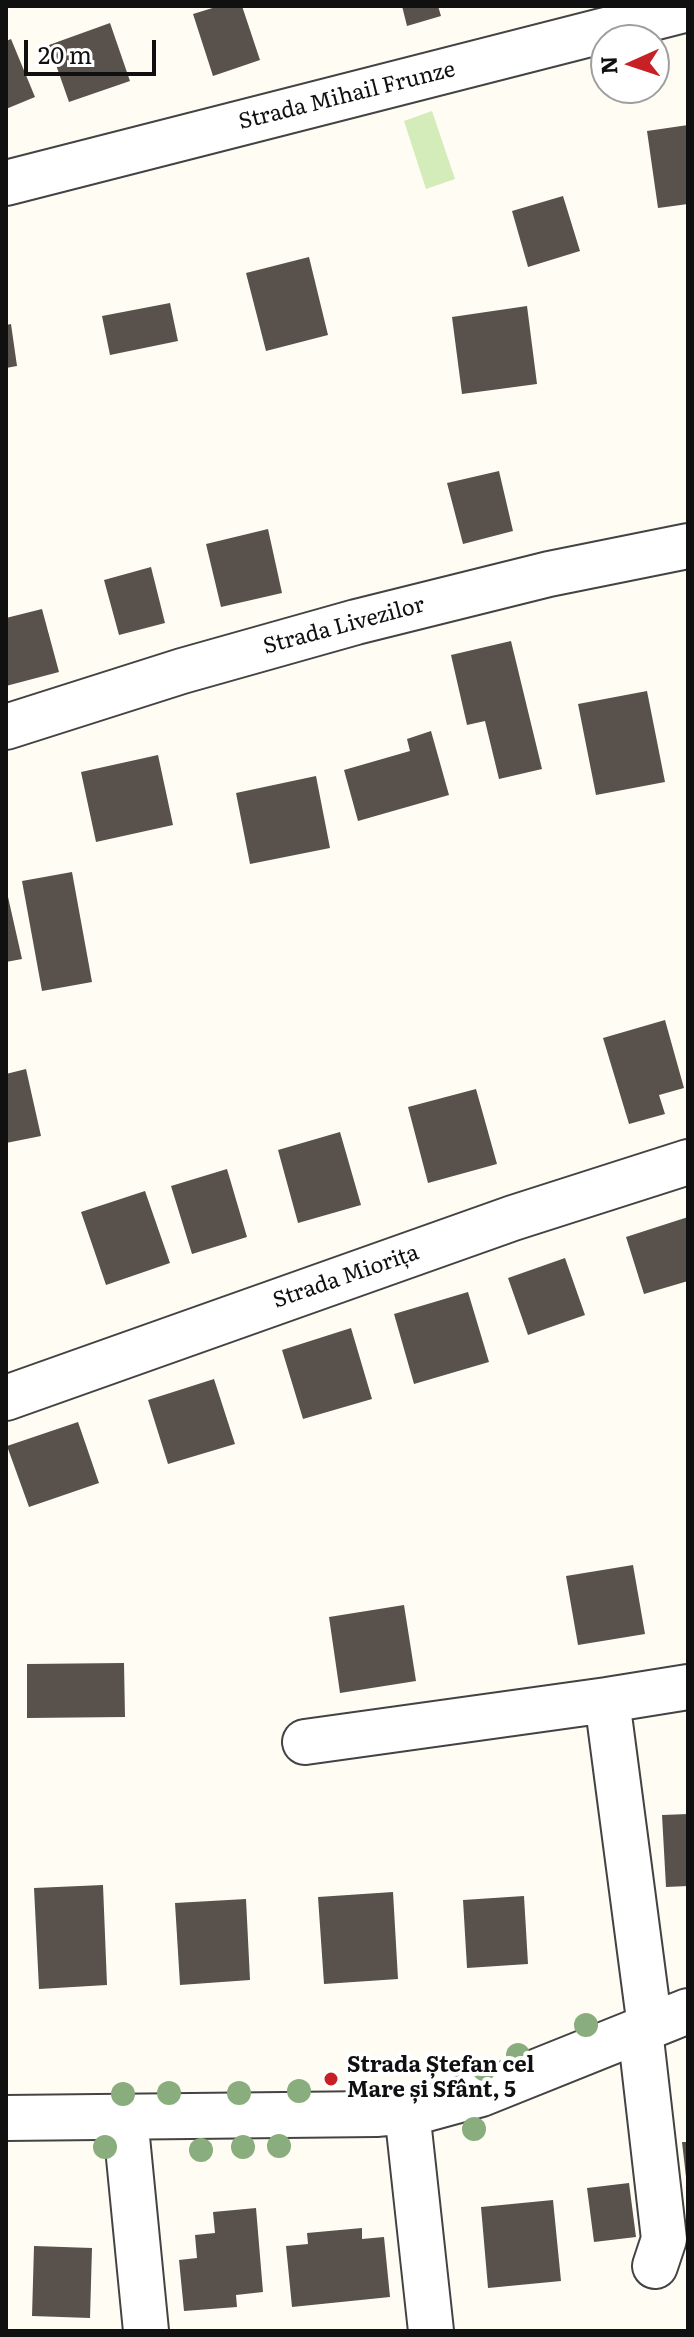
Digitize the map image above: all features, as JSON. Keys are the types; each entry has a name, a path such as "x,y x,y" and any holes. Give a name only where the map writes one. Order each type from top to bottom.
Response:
{"street":[{"name":"Strada Mihail Frunze","path":"6,183 688,9"},
{"name":"Strada Livezilor","path":"6,727 182,671 356,622 549,574 688,546"},
{"name":"Strada Miorița","path":"6,1398 468,1234 688,1162"},
{"path":"305,1742 688,1687"},
{"path":"607,1700 659,2023 664,2239 655,2266"},
{"path":"6,2118 376,2114 407,2111 481,2094 659,2023"},
{"path":"407,2111 431,2331"},
{"path":"125,2117 146,2331"}],"green space":[{"path":"432,111 455,179 426,189 404,121"}],"building":[{"path":"219,6 242,6 260,60 213,76 193,14"},
{"path":"402,6 438,6 441,16 407,26"},
{"path":"110,23 130,81 69,102 49,45"},
{"path":"11,39 35,97 6,109 6,41"},
{"path":"688,125 688,204 658,208 647,131"},
{"path":"563,196 580,251 528,267 512,211"},
{"path":"309,257 328,335 266,351 246,273"},
{"path":"170,303 178,341 110,355 102,316"},
{"path":"527,306 537,384 462,394 452,317"},
{"path":"11,324 17,366 6,368 6,325"},
{"path":"499,471 513,531 463,544 447,483"},
{"path":"268,529 282,593 221,607 206,544"},
{"path":"151,567 165,623 119,635 104,580"},
{"path":"42,609 59,672 6,686 6,618"},
{"path":"511,641 542,769 499,779 485,721 467,725 451,655"},
{"path":"647,691 665,782 596,795 578,704"},
{"path":"431,731 449,795 358,821 344,770 410,751 407,739"},
{"path":"158,755 173,825 96,842 81,772"},
{"path":"316,776 330,848 250,864 236,793"},
{"path":"72,872 92,982 42,991 22,881"},
{"path":"6,888 22,959 6,962"},
{"path":"665,1020 684,1088 659,1095 665,1114 629,1124 603,1038"},
{"path":"26,1069 41,1136 6,1143 6,1074"},
{"path":"476,1089 497,1164 428,1183 408,1107"},
{"path":"340,1132 361,1205 298,1223 278,1150"},
{"path":"227,1169 247,1237 192,1254 171,1186"},
{"path":"145,1191 170,1263 106,1285 81,1212"},
{"path":"688,1217 688,1281 644,1294 626,1237"},
{"path":"565,1258 585,1315 528,1335 508,1278"},
{"path":"468,1292 489,1362 414,1384 394,1314"},
{"path":"351,1328 372,1399 303,1419 282,1350"},
{"path":"214,1379 235,1444 168,1464 148,1400"},
{"path":"78,1422 99,1483 29,1507 7,1446"},
{"path":"633,1565 645,1634 578,1645 566,1576"},
{"path":"404,1605 416,1681 340,1693 329,1617"},
{"path":"124,1663 125,1717 27,1718 27,1664"},
{"path":"688,1814 688,1886 666,1887 662,1815"},
{"path":"103,1885 107,1985 39,1989 34,1888"},
{"path":"393,1892 398,1979 324,1984 318,1897"},
{"path":"524,1896 528,1964 467,1968 463,1900"},
{"path":"246,1899 250,1980 180,1985 175,1903"},
{"path":"682,2142 688,2142 688,2177 686,2177"},
{"path":"629,2183 636,2237 594,2242 587,2188"},
{"path":"553,2200 561,2281 488,2288 481,2207"},
{"path":"256,2208 263,2292 236,2295 237,2307 184,2311 179,2260 197,2258 195,2235 215,2233 213,2212"},
{"path":"362,2228 362,2239 384,2237 390,2297 292,2307 286,2246 308,2244 307,2233"},
{"path":"34,2246 92,2248 90,2318 32,2316"}],"place":[{"name":"Strada Ștefan cel Mare și Sfânt, 5","path":"331,2079"}]}
